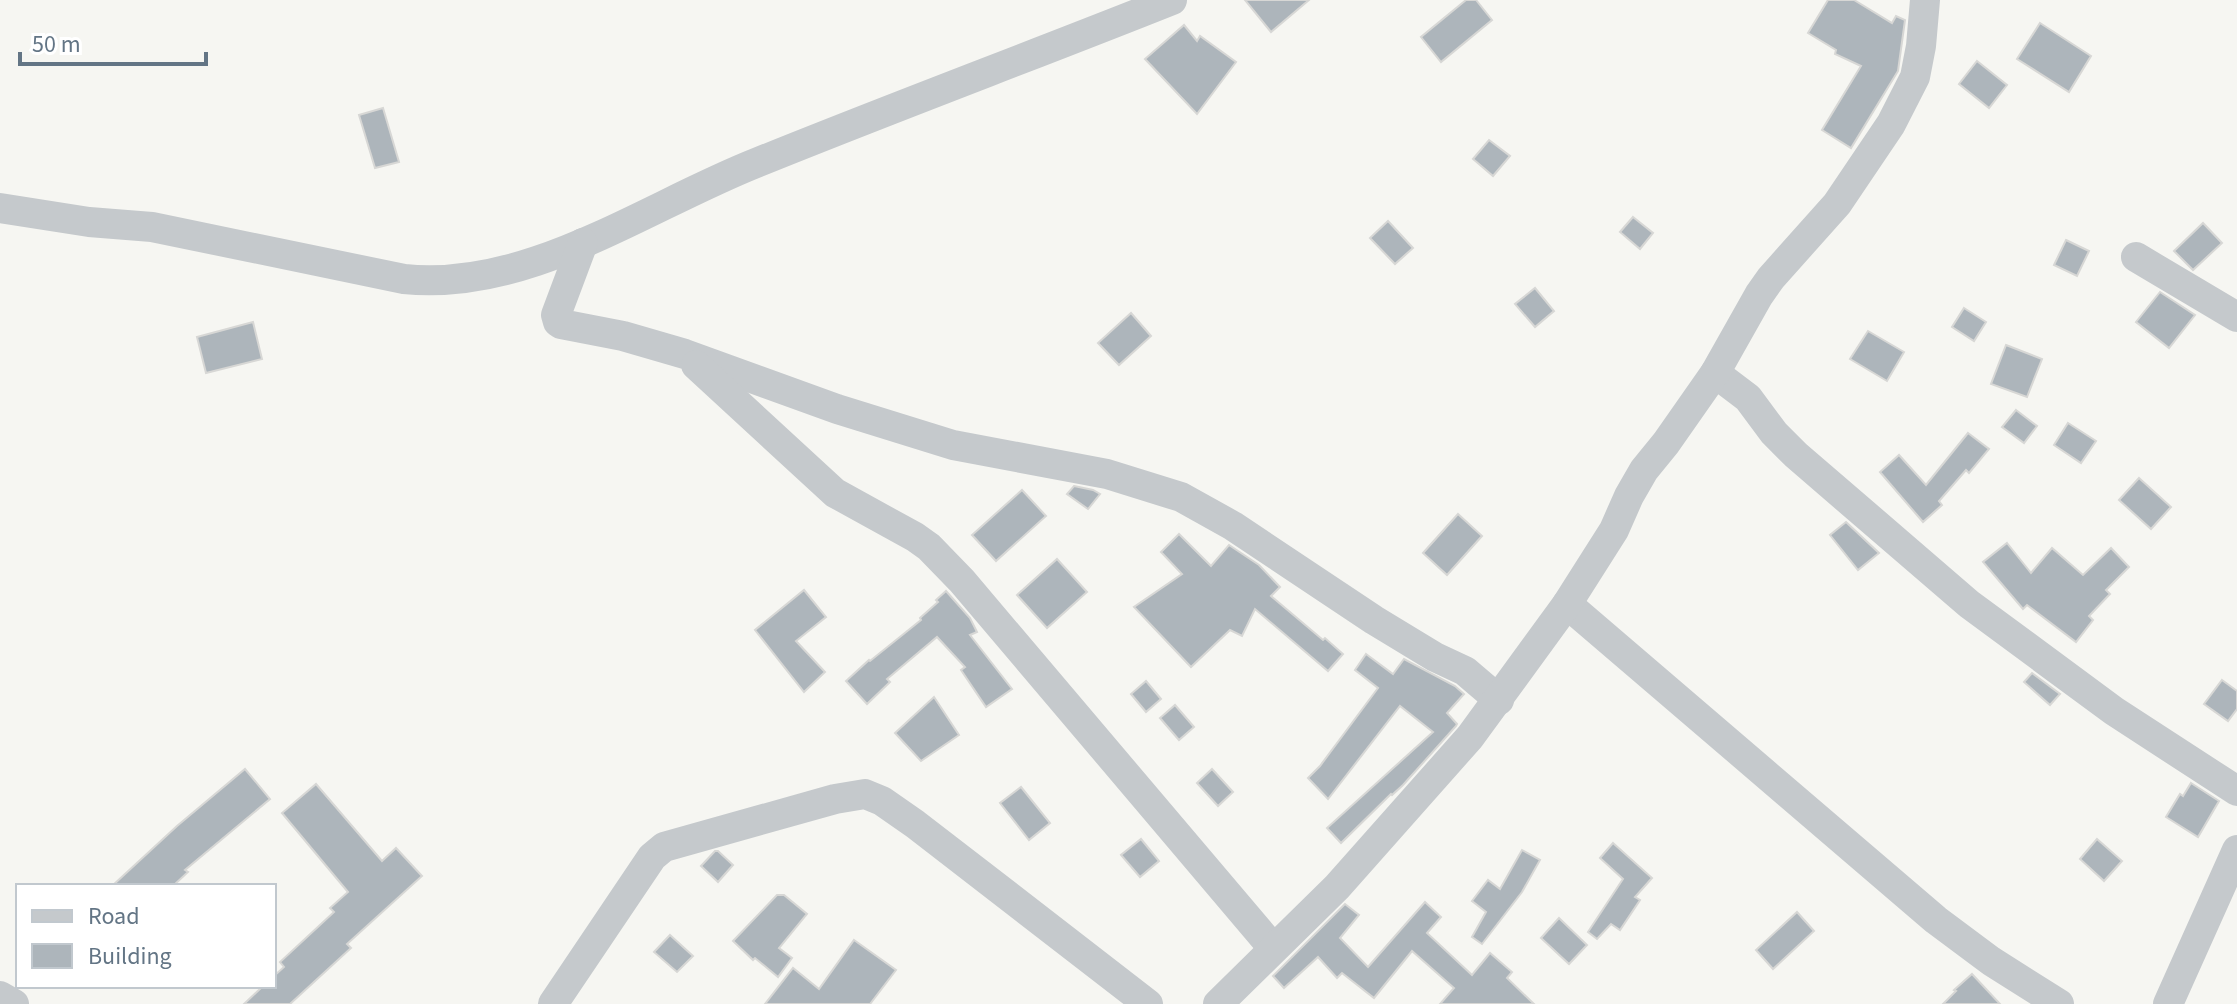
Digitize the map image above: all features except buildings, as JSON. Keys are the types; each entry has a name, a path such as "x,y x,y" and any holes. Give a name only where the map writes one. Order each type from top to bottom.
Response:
{"street":[{"path":"0,208 89,222 152,227 371,273 431,282 499,272 583,243 752,164 1172,0"},
{"path":"1218,1004 1337,887 1470,737 1567,604 1614,530 1644,470 1715,373 1759,295 1837,204 1891,124 1915,77 1925,0"},
{"path":"583,243 556,315 558,322 685,354 837,409 953,445 1107,474 1181,497 1233,526 1374,620 1435,657 1465,671 1499,700"},
{"path":"2136,257 2237,317"},
{"path":"685,354 835,493 929,547 962,581 1273,948"},
{"path":"1715,373 1748,398 1774,433 1796,455 1969,604 2114,711 2237,791"},
{"path":"1567,604 1936,920 1991,961 2059,1004"},
{"path":"553,1004 652,857 664,847 835,799 865,794 882,801 915,824 1148,1004"},
{"path":"2168,1004 2237,850"}]}
